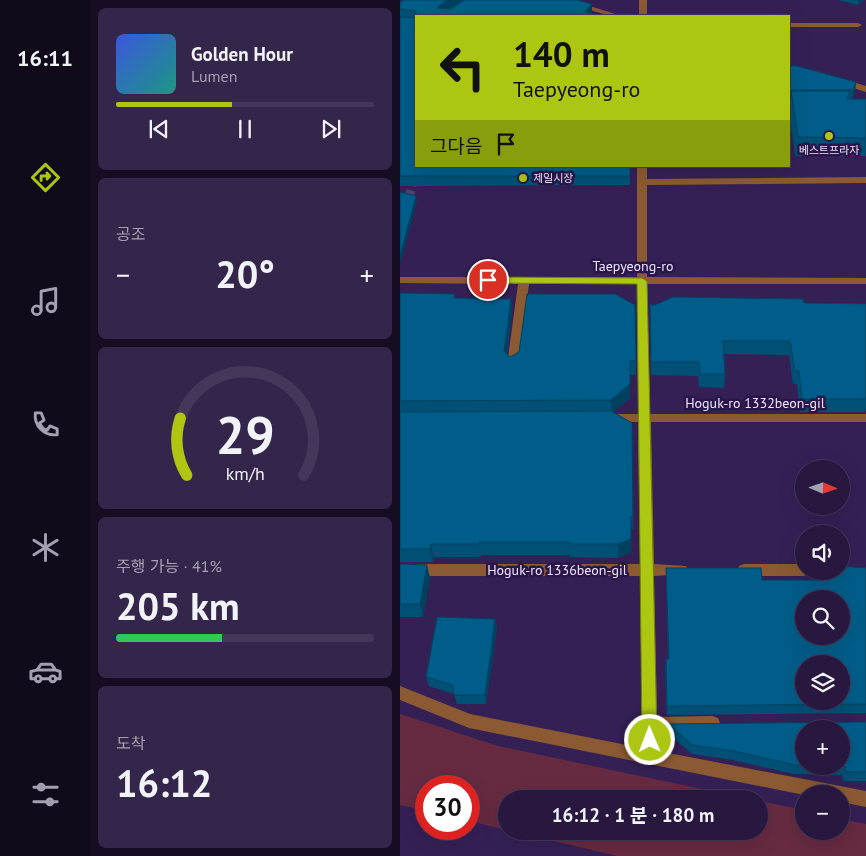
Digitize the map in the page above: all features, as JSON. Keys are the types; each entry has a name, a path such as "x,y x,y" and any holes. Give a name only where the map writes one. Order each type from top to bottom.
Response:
{"street":[{"path":"562,0 614,15"},
{"path":"643,0 643,15"},
{"path":"790,25 858,25"},
{"path":"832,79 866,89"},
{"path":"642,167 642,281 650,757"},
{"path":"642,182 866,180"},
{"name":"Taepyeong-ro","path":"400,280 866,281"},
{"path":"513,365 524,280"},
{"name":"Hoguk-ro 1332beon-gil","path":"595,418 866,418"},
{"name":"Hoguk-ro 1336beon-gil","path":"400,570 696,570"},
{"path":"725,570 795,570"},
{"path":"400,693 469,721 795,785"},
{"path":"649,724 728,723"},
{"path":"850,796 866,799"}],"shaded area":[{"path":"400,714 498,746 706,790 498,790 498,828 480,824 480,775 415,775 415,808 400,805"},
{"path":"768,803 795,808 795,840 850,840 850,821 866,824 866,856 617,856 550,840 768,840"}],"building":[{"path":"404,0 448,0 438,8 450,9 464,0 577,0 592,4 585,12 596,15 416,15 416,11 400,9 400,2"},
{"path":"400,17 415,18 415,167 630,167 630,176 400,176"},
{"path":"793,65 856,82 853,90 790,90 790,68"},
{"path":"791,91 850,91 847,99 866,99 866,138 798,137"},
{"path":"400,192 416,196 400,256"},
{"path":"400,293 455,294 454,298 511,299 504,351 510,357 519,352 527,294 615,294 635,305 636,361 630,361 630,384 611,400 400,401"},
{"path":"673,297 803,299 804,303 866,304 866,399 802,399 799,371 795,371 790,341 723,341 725,374 700,374 699,362 651,362 650,305 655,305"},
{"path":"611,411 632,423 633,516 631,516 631,539 618,544 479,542 479,544 431,544 430,549 400,549 400,412"},
{"path":"400,564 427,565 420,604 400,604"},
{"path":"850,567 866,568 866,704 850,704 850,655 795,655 795,705 667,706 666,659 669,659 666,568 761,568 762,580 850,580"},
{"path":"437,617 495,619 485,695 454,695 453,685 426,677"},
{"path":"850,722 866,722 866,772 850,772"},
{"path":"795,723 795,765 734,751 692,745 668,724"}],"tunnel":[{"path":"405,212 413,182"},
{"path":"400,229 405,211"}],"place":[{"name":"베스트프라자","path":"829,136"},
{"name":"제일시장","path":"523,178"}],"route":[{"path":"488,280 642,281 650,740"}]}
